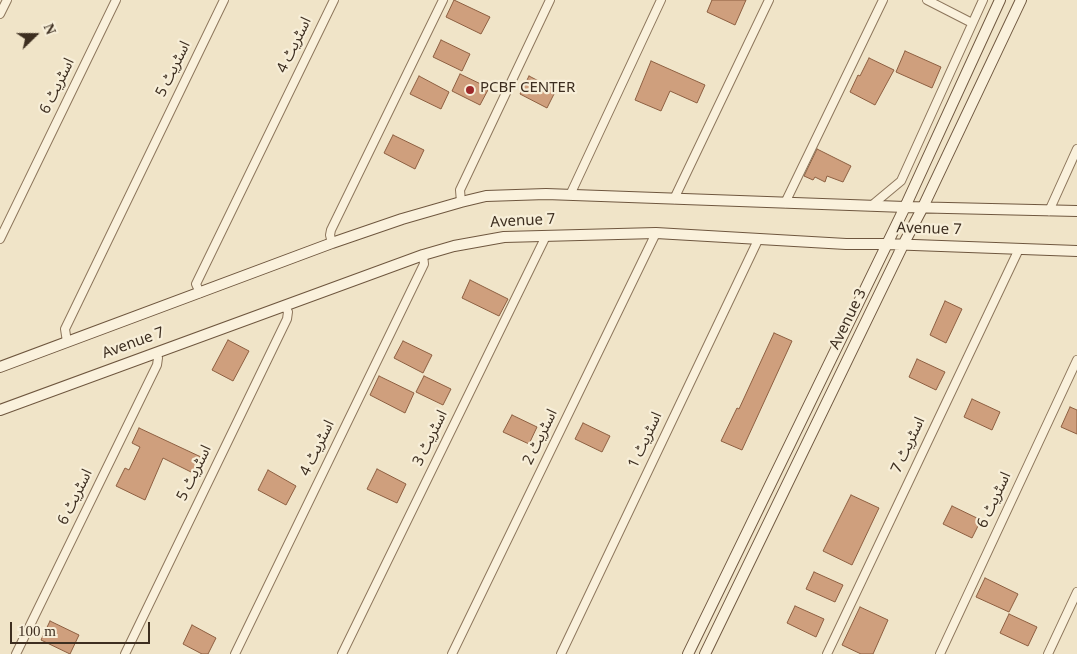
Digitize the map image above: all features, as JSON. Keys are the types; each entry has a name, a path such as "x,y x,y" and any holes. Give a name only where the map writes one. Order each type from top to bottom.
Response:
{"main road":[{"name":"Avenue 3","path":"688,654 905,207 1000,0"},
{"name":"Avenue 3","path":"705,654 903,245 923,208 1021,0"},
{"name":"Avenue 7","path":"0,367 200,294 332,243 402,219 461,202 494,196 530,194 570,195 923,208 1077,211"},
{"name":"Avenue 7","path":"0,410 423,256 481,240 504,237 656,233 846,244 1077,251"}],"street":[{"path":"0,14 7,0"},
{"name":"اسٹریٹ 6","path":"0,239 116,0"},
{"name":"اسٹریٹ 5","path":"67,342 65,329 224,0"},
{"name":"اسٹریٹ 4","path":"200,294 196,284 334,0"},
{"path":"332,243 330,235 332,230 443,0"},
{"path":"461,202 460,190 550,0"},
{"path":"570,195 661,0"},
{"path":"674,199 769,0"},
{"path":"785,203 883,0"},
{"path":"927,0 972,23"},
{"path":"871,206 901,181 983,0"},
{"path":"1049,210 1077,149"},
{"path":"912,158 925,164"},
{"name":"اسٹریٹ 2","path":"452,654 656,233"},
{"name":"اسٹریٹ 3","path":"342,654 546,236"},
{"name":"اسٹریٹ 1","path":"561,654 758,240"},
{"name":"اسٹریٹ 7","path":"827,654 1019,249"},
{"name":"اسٹریٹ 4","path":"235,654 424,264 423,256"},
{"name":"اسٹریٹ 5","path":"125,654 287,319 288,312 285,306"},
{"name":"اسٹریٹ 6","path":"16,654 157,365 158,358 156,353"},
{"name":"اسٹریٹ 6","path":"940,654 1077,360"},
{"path":"1048,654 1077,592"}],"building":[{"path":"454,0 490,17 481,34 446,17"},
{"path":"712,0 746,0 735,25 707,12"},
{"path":"441,40 470,54 462,71 433,57"},
{"path":"905,51 941,67 932,88 896,72"},
{"path":"869,58 894,70 875,105 850,92"},
{"path":"651,61 705,85 697,103 670,91 661,111 635,100"},
{"name":"PCBF CENTER","path":"460,74 489,88 480,105 452,91"},
{"path":"419,76 449,92 441,109 410,94"},
{"path":"529,76 556,90 547,108 520,94"},
{"path":"393,135 424,150 415,169 384,153"},
{"path":"817,149 851,166 843,182 827,176 825,182 815,177 813,180 804,176"},
{"path":"470,280 508,299 499,316 462,298"},
{"path":"945,301 962,309 946,343 930,335"},
{"path":"774,333 792,341 742,450 721,441 737,408 739,409"},
{"path":"228,340 249,351 233,381 212,370"},
{"path":"403,341 432,355 423,373 394,358"},
{"path":"917,359 945,372 936,390 909,377"},
{"path":"379,376 414,393 405,413 370,395"},
{"path":"424,376 451,389 443,405 416,392"},
{"path":"972,399 1000,412 992,430 964,417"},
{"path":"1070,407 1077,410 1077,434 1061,427"},
{"path":"512,415 537,427 529,444 503,432"},
{"path":"583,423 610,436 602,452 575,439"},
{"path":"139,428 201,457 193,473 163,458 145,500 116,486 125,468 129,470 140,447 132,443"},
{"path":"377,469 406,484 397,503 367,489"},
{"path":"268,470 296,486 286,505 258,490"},
{"path":"851,495 879,508 852,565 823,551"},
{"path":"952,506 981,520 972,538 943,524"},
{"path":"814,572 843,585 835,602 806,589"},
{"path":"985,578 1018,594 1009,612 976,597"},
{"path":"795,606 824,619 816,637 787,623"},
{"path":"860,607 888,620 873,654 861,654 842,645"},
{"path":"1009,614 1037,627 1028,646 1000,633"},
{"path":"50,621 79,635 70,654 41,640"},
{"path":"192,625 216,638 208,654 202,654 183,644"}],"place":[{"name":"PCBF CENTER","path":"470,90"}]}
